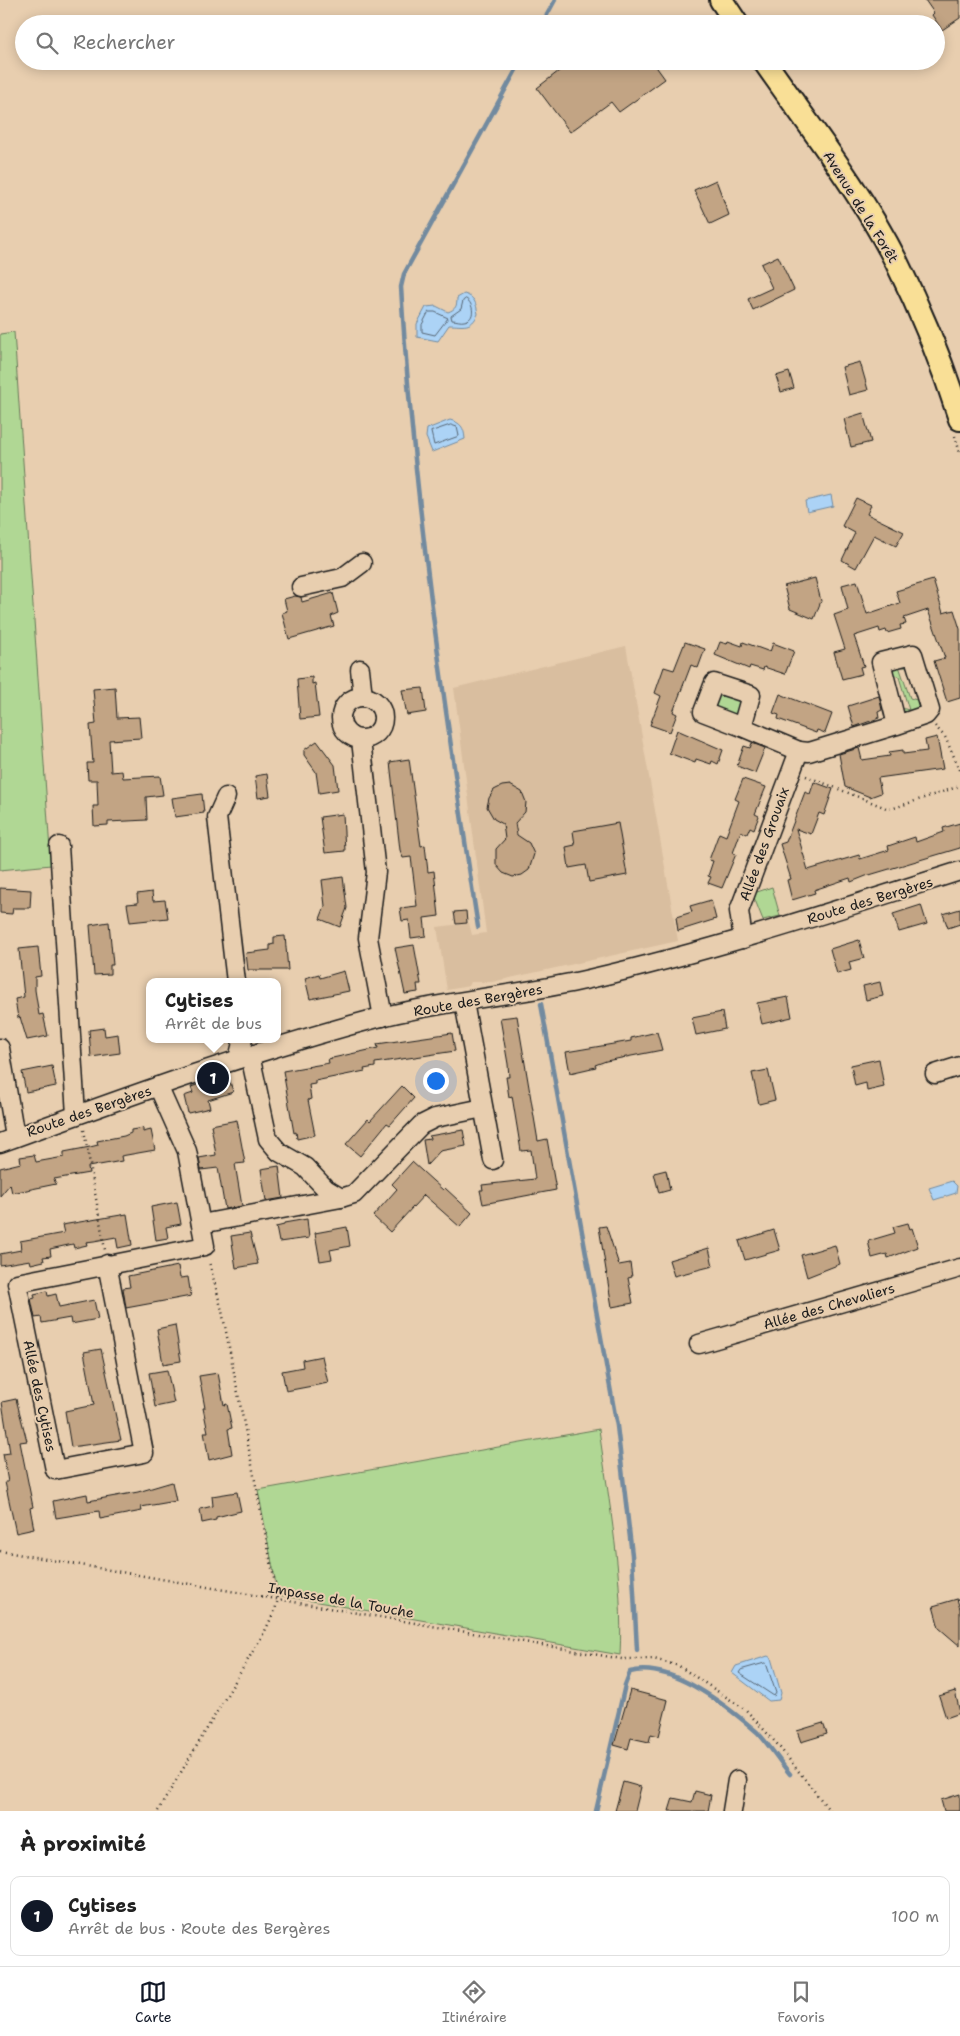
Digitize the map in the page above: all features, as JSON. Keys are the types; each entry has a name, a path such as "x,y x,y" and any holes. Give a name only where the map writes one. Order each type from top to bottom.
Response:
{"main road":[{"path":"721,0 731,15"},
{"name":"Avenue de la Forêt","path":"770,70 864,206 895,260 946,376 960,419"}],"street":[{"path":"300,587 342,578 362,563"},
{"path":"742,727 799,751 809,752 898,726 926,716 930,710 913,654 881,662 898,726"},
{"path":"360,669 363,697"},
{"path":"363,697 374,701 380,707 383,716 378,732 371,738 361,740 346,733 341,726 340,717 343,708 349,701 363,697"},
{"path":"361,740 376,872 368,938 383,1017"},
{"name":"Allée des Grouaix","path":"743,939 739,911 799,751"},
{"path":"226,797 217,816 236,978"},
{"path":"59,846 78,1114"},
{"name":"Route des Bergères","path":"281,1042 383,1017 590,979 743,939 960,872"},
{"path":"464,1002 493,1160"},
{"name":"Route des Bergères","path":"8,1140 158,1086 243,1051 276,1043"},
{"path":"0,1048 8,1140"},
{"path":"243,1051 268,1138 279,1152 305,1167 326,1189 340,1198"},
{"path":"934,1074 960,1066"},
{"path":"158,1086 186,1151 205,1246"},
{"path":"201,1224 354,1194 421,1125 435,1118 483,1108"},
{"name":"Allée des Cytises","path":"107,1264 144,1453 56,1470 17,1283 107,1264 205,1246"},
{"name":"Allée des Chevaliers","path":"699,1344 960,1268"},
{"path":"732,1811 737,1780"}],"path":[{"path":"926,716 945,737 960,770"},
{"path":"798,773 886,808 894,808 960,786"},
{"path":"78,1114 107,1264"},
{"path":"158,1811 264,1631 275,1610 278,1599 222,1311 205,1246"},
{"name":"Impasse de la Touche","path":"0,1551 622,1659 654,1658 679,1666 746,1710 777,1744 830,1811"}],"shaded area":[{"path":"626,646 678,941 492,982 471,982 469,986 447,990 437,927 469,923 472,935 486,933 454,688"}],"green space":[{"path":"14,332 51,865 0,870 0,334"},
{"path":"905,663 909,664 909,668 899,666 910,698 920,701 921,713 906,717 902,715 901,708 909,710 899,677 888,671 890,668"},
{"path":"715,692 742,699 734,718 711,710"},
{"path":"772,887 780,916 763,920 753,895"},
{"path":"599,1429 618,1570 621,1627 620,1655 278,1595 258,1490"}],"water":[{"path":"464,294 471,297 476,304 478,314 473,322 466,325 449,325 438,341 417,337 417,324 426,307 436,306 448,312 456,307 457,298"},
{"path":"450,420 461,426 465,439 432,452 426,437 427,429"},
{"path":"831,495 833,506 807,512 805,501"},
{"path":"952,1181 957,1186 956,1193 934,1200 929,1188"},
{"path":"768,1656 771,1658 781,1693 779,1700 769,1701 732,1673 736,1666"}],"building":[{"path":"925,0 960,0 960,18 945,28 945,15 932,15 934,13"},
{"path":"560,70 658,70 665,79 619,112 611,102 570,132 537,88"},
{"path":"716,180 729,215 710,224 694,190"},
{"path":"778,256 794,290 753,310 748,299 772,288 761,264"},
{"path":"860,362 868,390 849,395 842,367"},
{"path":"789,372 794,388 781,392 776,376"},
{"path":"863,413 871,442 851,447 844,419"},
{"path":"856,498 871,505 867,514 904,532 896,546 874,535 856,568 842,560 855,533 842,526"},
{"path":"815,578 821,601 814,619 790,609 784,586"},
{"path":"933,580 943,613 954,610 960,629 960,698 947,702 934,661 945,658 928,610 904,618 906,624 900,625 901,629 887,633 886,630 880,632 879,628 854,636 864,666 860,667 862,674 842,679 834,652 845,649 834,615 848,610 842,585 857,581 867,614 900,603 896,591"},
{"path":"333,593 338,613 331,616 334,626 289,639 282,613 287,611 284,599 295,596 301,597 302,602"},
{"path":"728,641 742,646 743,642 770,652 773,643 794,651 785,674 764,667 763,670 750,666 749,669 715,655 720,642 727,644"},
{"path":"685,642 705,649 698,668 691,665 673,712 677,714 670,732 650,725 661,696 655,693 664,667 674,670"},
{"path":"312,677 312,684 315,683 319,717 300,719 297,679"},
{"path":"115,687 117,718 139,717 141,738 109,740 111,772 122,771 123,778 160,776 163,795 146,797 147,820 108,822 108,825 94,826 93,806 98,806 97,780 88,780 87,763 93,763 90,725 96,724 93,689"},
{"path":"423,688 426,712 407,715 402,690"},
{"path":"780,694 832,714 825,733 817,730 816,733 778,719 779,715 773,713"},
{"path":"879,696 882,710 878,712 879,718 854,727 848,706"},
{"path":"677,730 723,750 718,764 712,761 711,764 696,759 695,763 669,753"},
{"path":"937,737 943,769 878,778 881,793 870,797 845,787 839,754 859,748 862,760 890,756 889,752 903,750 903,754 927,751 925,740"},
{"path":"317,741 335,765 338,790 319,793 316,772 304,755 304,750"},
{"path":"752,743 765,748 755,773 737,766 744,746 750,748"},
{"path":"409,759 421,846 425,845 428,872 434,871 439,916 424,918 426,936 411,938 409,920 402,921 400,908 417,906 411,857 403,858 400,850 390,762"},
{"path":"267,774 270,796 258,798 255,776"},
{"path":"743,779 766,787 755,814 759,816 754,829 750,827 747,834 741,831 733,853 736,854 722,888 708,883 711,877 708,876 713,861 709,860 719,833 726,836 739,801 735,799"},
{"path":"814,782 833,789 824,815 819,813 811,834 796,829 808,870 859,855 860,859 889,850 888,846 915,837 916,842 944,832 943,828 960,823 960,848 851,882 850,878 814,890 815,893 792,900 787,880 791,879 780,844 786,842 805,792 810,794"},
{"path":"510,785 522,792 526,802 525,812 515,823 517,835 529,843 534,854 529,870 522,875 513,877 503,873 496,865 496,849 505,839 503,824 494,819 487,807 489,798 494,790"},
{"path":"202,794 204,813 175,817 172,798"},
{"path":"343,814 345,851 325,853 320,817"},
{"path":"618,823 627,875 589,882 586,865 569,868 566,847 575,845 573,831"},
{"path":"343,877 347,908 340,927 320,919 325,906 322,880"},
{"path":"0,888 31,890 30,908 13,908 12,914 0,913"},
{"path":"152,892 153,901 165,900 168,918 130,922 127,904 138,903 137,894"},
{"path":"711,900 716,919 678,931 676,917 692,912 690,906"},
{"path":"921,905 927,924 899,932 893,914"},
{"path":"960,909 960,924 948,928 943,914"},
{"path":"466,911 467,923 456,924 454,912"},
{"path":"109,922 113,965 110,965 110,974 94,975 90,925"},
{"path":"285,936 288,970 248,970 246,953 270,950 270,945 274,944 274,937"},
{"path":"859,940 864,958 849,962 851,970 837,974 830,949"},
{"path":"414,945 421,984 417,984 418,992 405,994 395,948"},
{"path":"38,947 41,976 35,977 35,990 39,1015 43,1014 48,1036 27,1040 20,1017 18,1018 15,999 24,997 19,949"},
{"path":"344,971 349,991 310,999 305,978 319,974 320,978"},
{"path":"880,982 883,996 866,1000 863,986"},
{"path":"788,997 792,1017 762,1024 757,1003"},
{"path":"722,1012 725,1029 696,1035 692,1018"},
{"path":"517,1016 538,1141 547,1139 556,1190 483,1204 480,1190 483,1190 482,1185 535,1179 531,1150 521,1151 512,1096 509,1097 506,1077 509,1077 508,1064 500,1018"},
{"path":"104,1028 105,1036 118,1034 120,1053 91,1057 89,1030"},
{"path":"657,1032 662,1050 606,1061 595,1065 596,1067 570,1073 566,1052 631,1041 631,1038"},
{"path":"452,1033 455,1051 375,1063 375,1067 364,1069 365,1071 315,1081 315,1084 309,1085 311,1099 308,1100 315,1135 297,1139 296,1132 294,1133 283,1071 329,1063 328,1059 378,1048 377,1044"},
{"path":"879,1059 884,1087 867,1091 866,1083 855,1086 851,1065"},
{"path":"52,1066 56,1086 26,1092 22,1072"},
{"path":"768,1070 775,1100 759,1104 752,1073"},
{"path":"228,1074 233,1092 208,1100 210,1108 188,1113 184,1096 193,1093 191,1087"},
{"path":"402,1086 414,1098 390,1125 387,1123 360,1156 346,1144 368,1119 370,1121"},
{"path":"237,1120 245,1163 235,1164 242,1206 225,1209 218,1168 201,1170 199,1158 216,1155 211,1125"},
{"path":"143,1128 143,1132 151,1130 155,1150 121,1156 122,1161 88,1167 89,1173 54,1179 56,1184 12,1193 10,1184 0,1196 0,1168 21,1163 20,1157 34,1155 36,1162 64,1157 64,1152 98,1145 97,1141 124,1136 131,1133 131,1130"},
{"path":"463,1130 466,1146 440,1151 427,1165 423,1140 430,1139 429,1136"},
{"path":"412,1162 443,1190 445,1188 472,1213 460,1227 424,1195 390,1232 373,1216 397,1189 392,1184"},
{"path":"279,1166 283,1198 266,1201 261,1169"},
{"path":"666,1170 670,1190 659,1193 654,1173"},
{"path":"177,1202 181,1224 166,1227 168,1238 156,1240 151,1207"},
{"path":"127,1214 132,1245 118,1248 116,1237 86,1242 87,1245 74,1248 73,1244 50,1249 51,1256 43,1257 44,1261 31,1264 30,1260 0,1265 0,1254 21,1250 20,1241 64,1233 62,1225"},
{"path":"307,1219 309,1238 279,1242 276,1227 284,1225 284,1223"},
{"path":"908,1223 910,1229 912,1228 918,1247 888,1258 887,1254 872,1258 868,1241 895,1233 893,1227"},
{"path":"606,1226 619,1265 630,1263 632,1277 628,1278 633,1303 612,1307 599,1227"},
{"path":"347,1227 350,1246 330,1250 332,1259 320,1261 315,1233"},
{"path":"774,1230 780,1250 745,1260 739,1241"},
{"path":"250,1233 258,1264 236,1268 231,1236"},
{"path":"835,1245 840,1264 807,1277 801,1255"},
{"path":"709,1248 713,1266 674,1276 669,1260"},
{"path":"178,1266 180,1278 188,1277 191,1296 126,1308 123,1288 130,1287 128,1276"},
{"path":"47,1291 48,1296 56,1294 59,1307 94,1300 98,1319 71,1324 70,1318 42,1323 41,1317 35,1318 31,1299 35,1298 34,1294"},
{"path":"175,1325 181,1361 163,1364 157,1329"},
{"path":"101,1349 121,1440 71,1447 65,1411 94,1405 84,1352"},
{"path":"322,1356 328,1383 286,1391 282,1371 303,1367 302,1360"},
{"path":"167,1370 174,1403 155,1407 149,1373"},
{"path":"218,1373 224,1405 227,1404 232,1428 228,1429 232,1454 209,1460 204,1432 208,1432 199,1376"},
{"path":"16,1399 27,1441 20,1442 33,1507 30,1508 34,1529 16,1533 5,1482 8,1482 3,1454 10,1453 2,1402"},
{"path":"172,1482 176,1501 141,1507 142,1511 100,1519 99,1511 56,1518 53,1501 87,1494 88,1501 138,1492"},
{"path":"237,1492 241,1511 216,1517 216,1520 202,1523 200,1509 213,1506 212,1496"},
{"path":"957,1599 960,1609 960,1646 939,1628 933,1606"},
{"path":"630,1690 668,1700 659,1736 651,1734 649,1742 631,1738 628,1749 614,1745"},
{"path":"955,1691 960,1713 946,1718 939,1696"},
{"path":"823,1723 827,1734 801,1742 797,1731"},
{"path":"623,1782 641,1787 635,1811 615,1811"},
{"path":"695,1791 711,1795 708,1811 669,1811 673,1798 692,1802"},
{"path":"960,1794 960,1811 944,1811 941,1800"}],"waterway":[{"path":"547,15 555,0"},
{"path":"478,927 454,767 422,528 401,287 404,274 516,70"},
{"path":"541,1004 617,1426 632,1555 637,1650"},
{"path":"596,1811 625,1685 630,1672 646,1670 663,1673 698,1688 757,1732 790,1774"}],"place":[{"name":"Cytises","path":"213,1078"}]}
